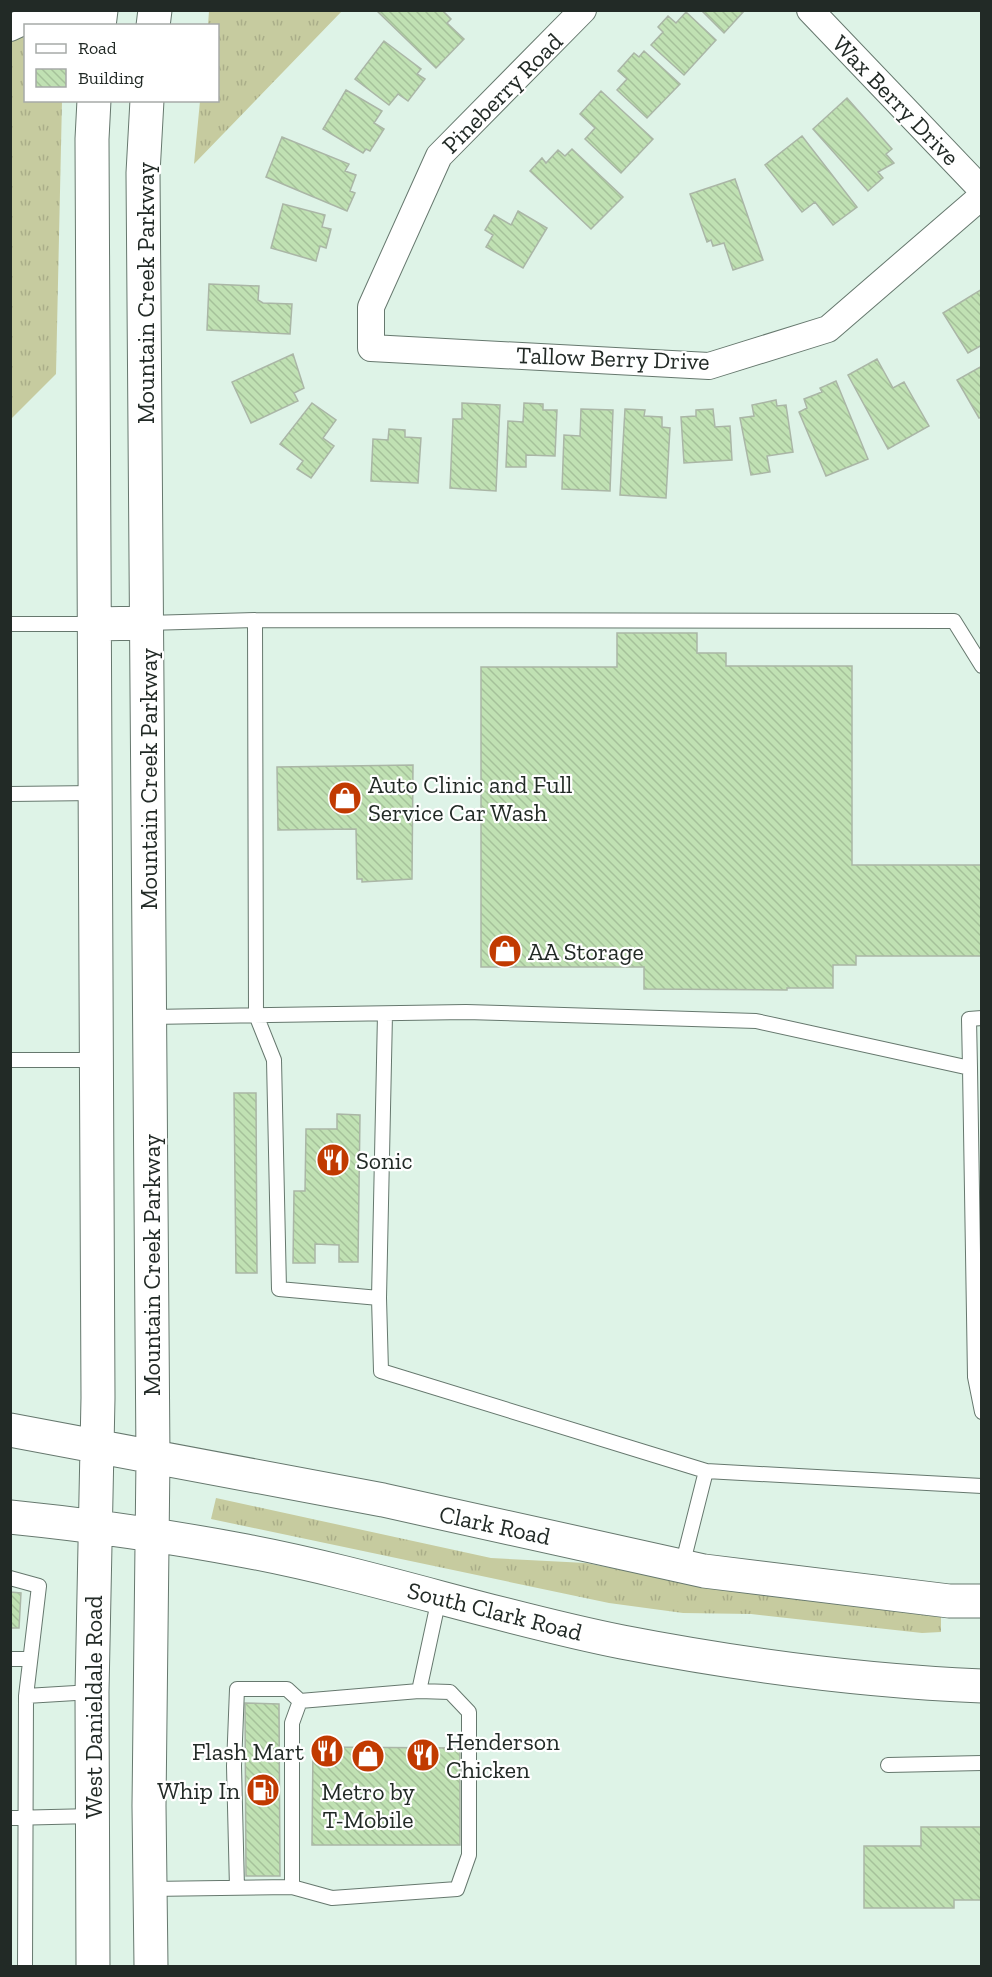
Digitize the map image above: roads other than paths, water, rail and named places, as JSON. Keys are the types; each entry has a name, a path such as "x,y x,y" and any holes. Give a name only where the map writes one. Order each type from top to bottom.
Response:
{"main road":[{"path":"94,102 92,139 93,624 97,1060 97,1448"},
{"name":"Mountain Creek Parkway","path":"147,102 143,185 153,1458"},
{"path":"93,624 147,622"},
{"name":"Clark Road","path":"10,1430 383,1500 682,1566 937,1599 981,1601"},
{"name":"West Danieldale Road","path":"93,1966 92,1692 97,1448"},
{"path":"151,1966 153,1458"},
{"name":"South Clark Road","path":"10,1517 96,1526 247,1551 620,1642 764,1668 926,1684 981,1686"}],"street":[{"name":"Pineberry Road","path":"371,348 371,307 439,156 584,10"},
{"name":"Wax Berry Drive","path":"810,10 981,190"},
{"path":"10,28 25,21 69,24"},
{"name":"Tallow Berry Drive","path":"371,348 708,366 828,329 981,196"}],"lane":[{"path":"255,620 256,1015 274,1060 279,1289 379,1298"},
{"path":"147,622 255,620 954,621 981,666"},
{"path":"10,624 93,624"},
{"path":"10,794 95,793"},
{"path":"150,1017 466,1012 756,1021 970,1068"},
{"path":"385,1014 379,1298 381,1371 706,1471 981,1486"},
{"path":"981,1018 969,1019 975,1377 981,1412"},
{"path":"10,1060 97,1060"},
{"path":"682,1566 706,1471"},
{"path":"10,1578 39,1586 26,1696 25,1818 18,1946 25,1966"},
{"path":"419,1691 439,1598"},
{"path":"10,1659 30,1659"},
{"path":"150,1889 237,1888 292,1887 332,1898 457,1889 469,1855 469,1712 450,1692 419,1691 300,1701 287,1689 237,1689 234,1766 237,1888"},
{"path":"26,1696 92,1692"},
{"path":"292,1887 291,1723 300,1701"},
{"path":"888,1765 981,1763"},
{"path":"10,1818 93,1816"}],"place":[{"name":"Auto Clinic and Full Service Car Wash","path":"345,798"},
{"name":"AA Storage","path":"505,951"},
{"name":"Sonic","path":"333,1160"},
{"name":"Flash Mart","path":"327,1751"},
{"name":"Henderson Chicken","path":"423,1755"},
{"name":"Metro by T-Mobile","path":"368,1756"},
{"name":"Whip In","path":"263,1790"}]}
